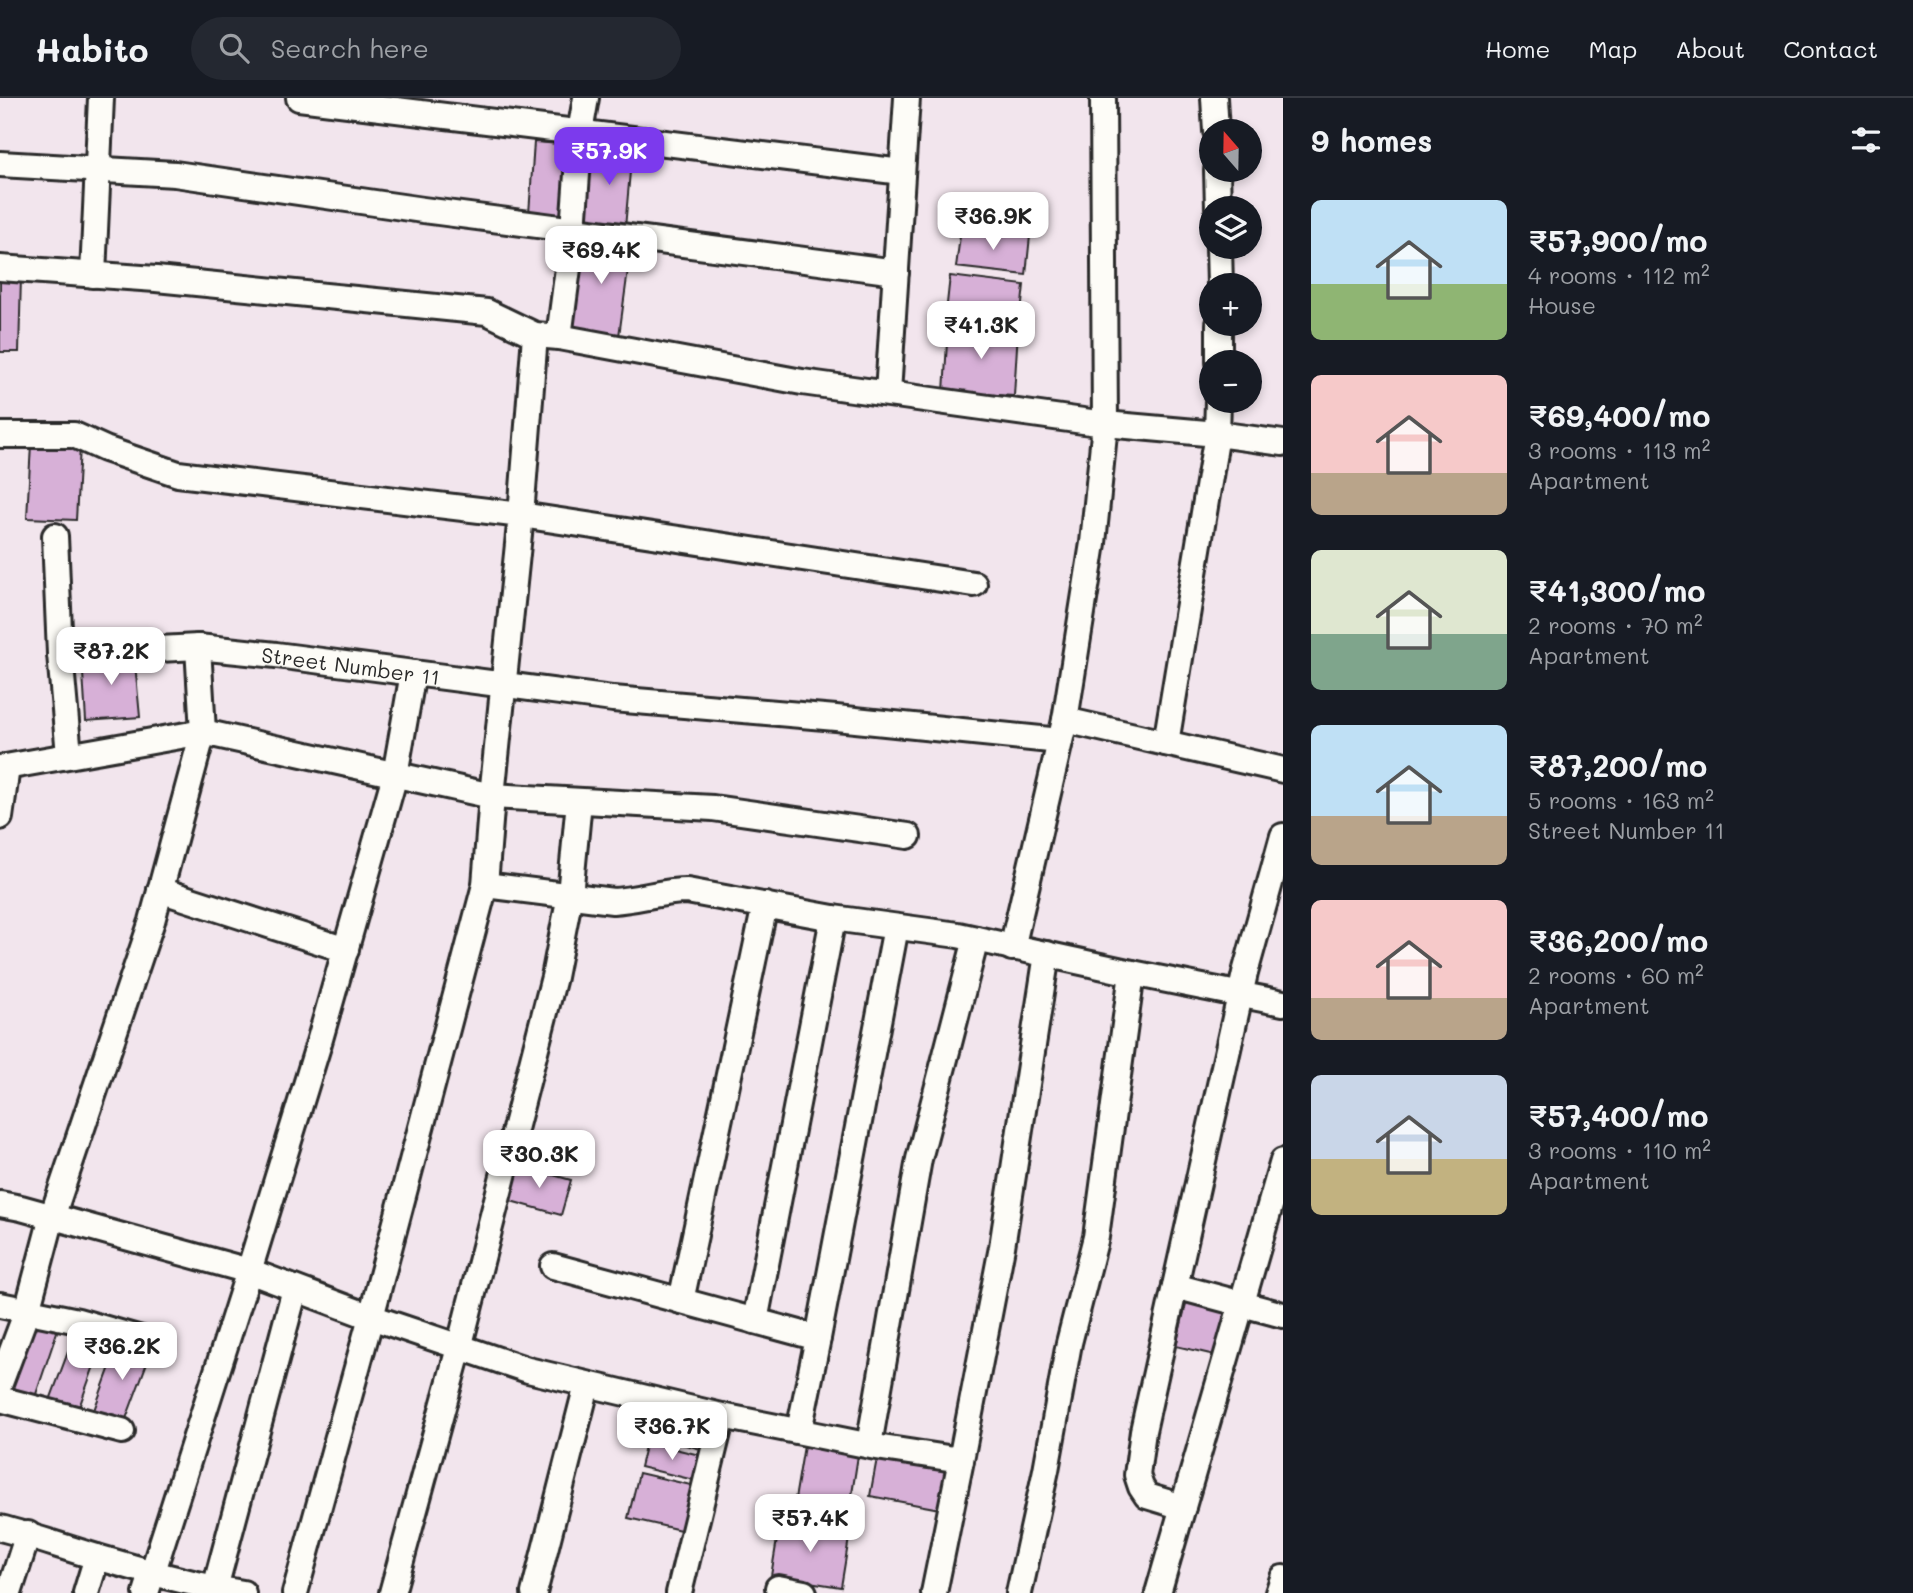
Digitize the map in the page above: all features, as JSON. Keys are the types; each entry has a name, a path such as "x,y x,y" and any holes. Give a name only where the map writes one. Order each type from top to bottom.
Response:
{"street":[{"path":"93,275 101,98"},
{"path":"299,98 902,172"},
{"path":"295,1593 485,885 521,515 547,336 573,229 580,132 586,98"},
{"path":"888,393 907,98"},
{"path":"1012,947 1062,731 1093,543 1105,424 1103,98"},
{"path":"1214,98 1215,119"},
{"path":"0,164 175,174 896,272"},
{"path":"0,268 156,279 487,312 547,336 802,382 1105,424 1283,443"},
{"path":"1166,743 1217,434 1218,413"},
{"path":"0,435 74,435 105,449 178,474 521,515 974,584"},
{"path":"55,536 69,755"},
{"path":"0,1384 27,1311 52,1217 152,921 203,732 198,647"},
{"name":"Street Number 11","path":"61,654 198,647 613,699 836,718 1062,731 1166,743 1283,770"},
{"path":"149,1582 250,1271 346,950 395,775 413,673"},
{"path":"0,817 4,768 203,732 492,796 713,808 908,836"},
{"path":"392,1593 459,1348 554,977 570,895 579,801"},
{"path":"1183,1507 1147,1496 1141,1487 1137,1475 1143,1431 1240,995 1283,836"},
{"path":"485,885 612,901 633,900 669,891 687,891 832,918 958,935 1283,1003"},
{"path":"160,890 346,950"},
{"path":"681,1301 765,905"},
{"path":"755,1321 832,918"},
{"path":"799,1431 896,927"},
{"path":"869,1445 919,1158 976,939"},
{"path":"934,1593 1002,1247 1047,954"},
{"path":"1019,1593 1046,1470 1069,1343 1096,1237 1132,973"},
{"path":"1158,1593 1283,1161"},
{"path":"0,1204 250,1271 371,1317 528,1370 722,1416 961,1460"},
{"path":"553,1266 818,1338"},
{"path":"1175,1286 1283,1315"},
{"path":"215,1588 295,1289"},
{"path":"0,1305 78,1321 155,1343"},
{"path":"534,1593 587,1385"},
{"path":"0,1399 122,1431"},
{"path":"679,1593 722,1416"},
{"path":"0,1528 28,1534 97,1557 149,1582 243,1593"},
{"path":"9,1593 28,1534"},
{"path":"86,1593 97,1557"},
{"path":"1278,1593 1283,1578"},
{"path":"778,1588 804,1593"}],"building":[{"path":"534,142 575,145 570,217 529,214"},
{"path":"592,146 632,149 625,228 585,225"},
{"path":"961,228 1030,236 1026,275 956,267"},
{"path":"583,235 632,241 619,336 570,330"},
{"path":"950,276 1024,285 1020,322 946,313"},
{"path":"0,277 21,277 19,352 0,352"},
{"path":"948,326 1018,330 1014,396 944,392"},
{"path":"31,444 80,446 76,520 27,518"},
{"path":"134,653 140,717 86,721 82,657"},
{"path":"517,1165 571,1180 561,1215 507,1200"},
{"path":"1188,1295 1231,1305 1219,1356 1176,1346"},
{"path":"34,1321 58,1329 33,1403 10,1395"},
{"path":"77,1328 104,1338 77,1413 49,1403"},
{"path":"120,1340 151,1352 124,1424 93,1413"},
{"path":"653,1411 707,1425 701,1449 647,1435"},
{"path":"805,1440 859,1449 848,1520 793,1511"},
{"path":"646,1442 704,1456 698,1481 640,1467"},
{"path":"878,1453 948,1467 940,1509 870,1496"},
{"path":"639,1473 695,1486 685,1531 628,1518"},
{"path":"780,1521 850,1532 841,1587 771,1576"}]}
